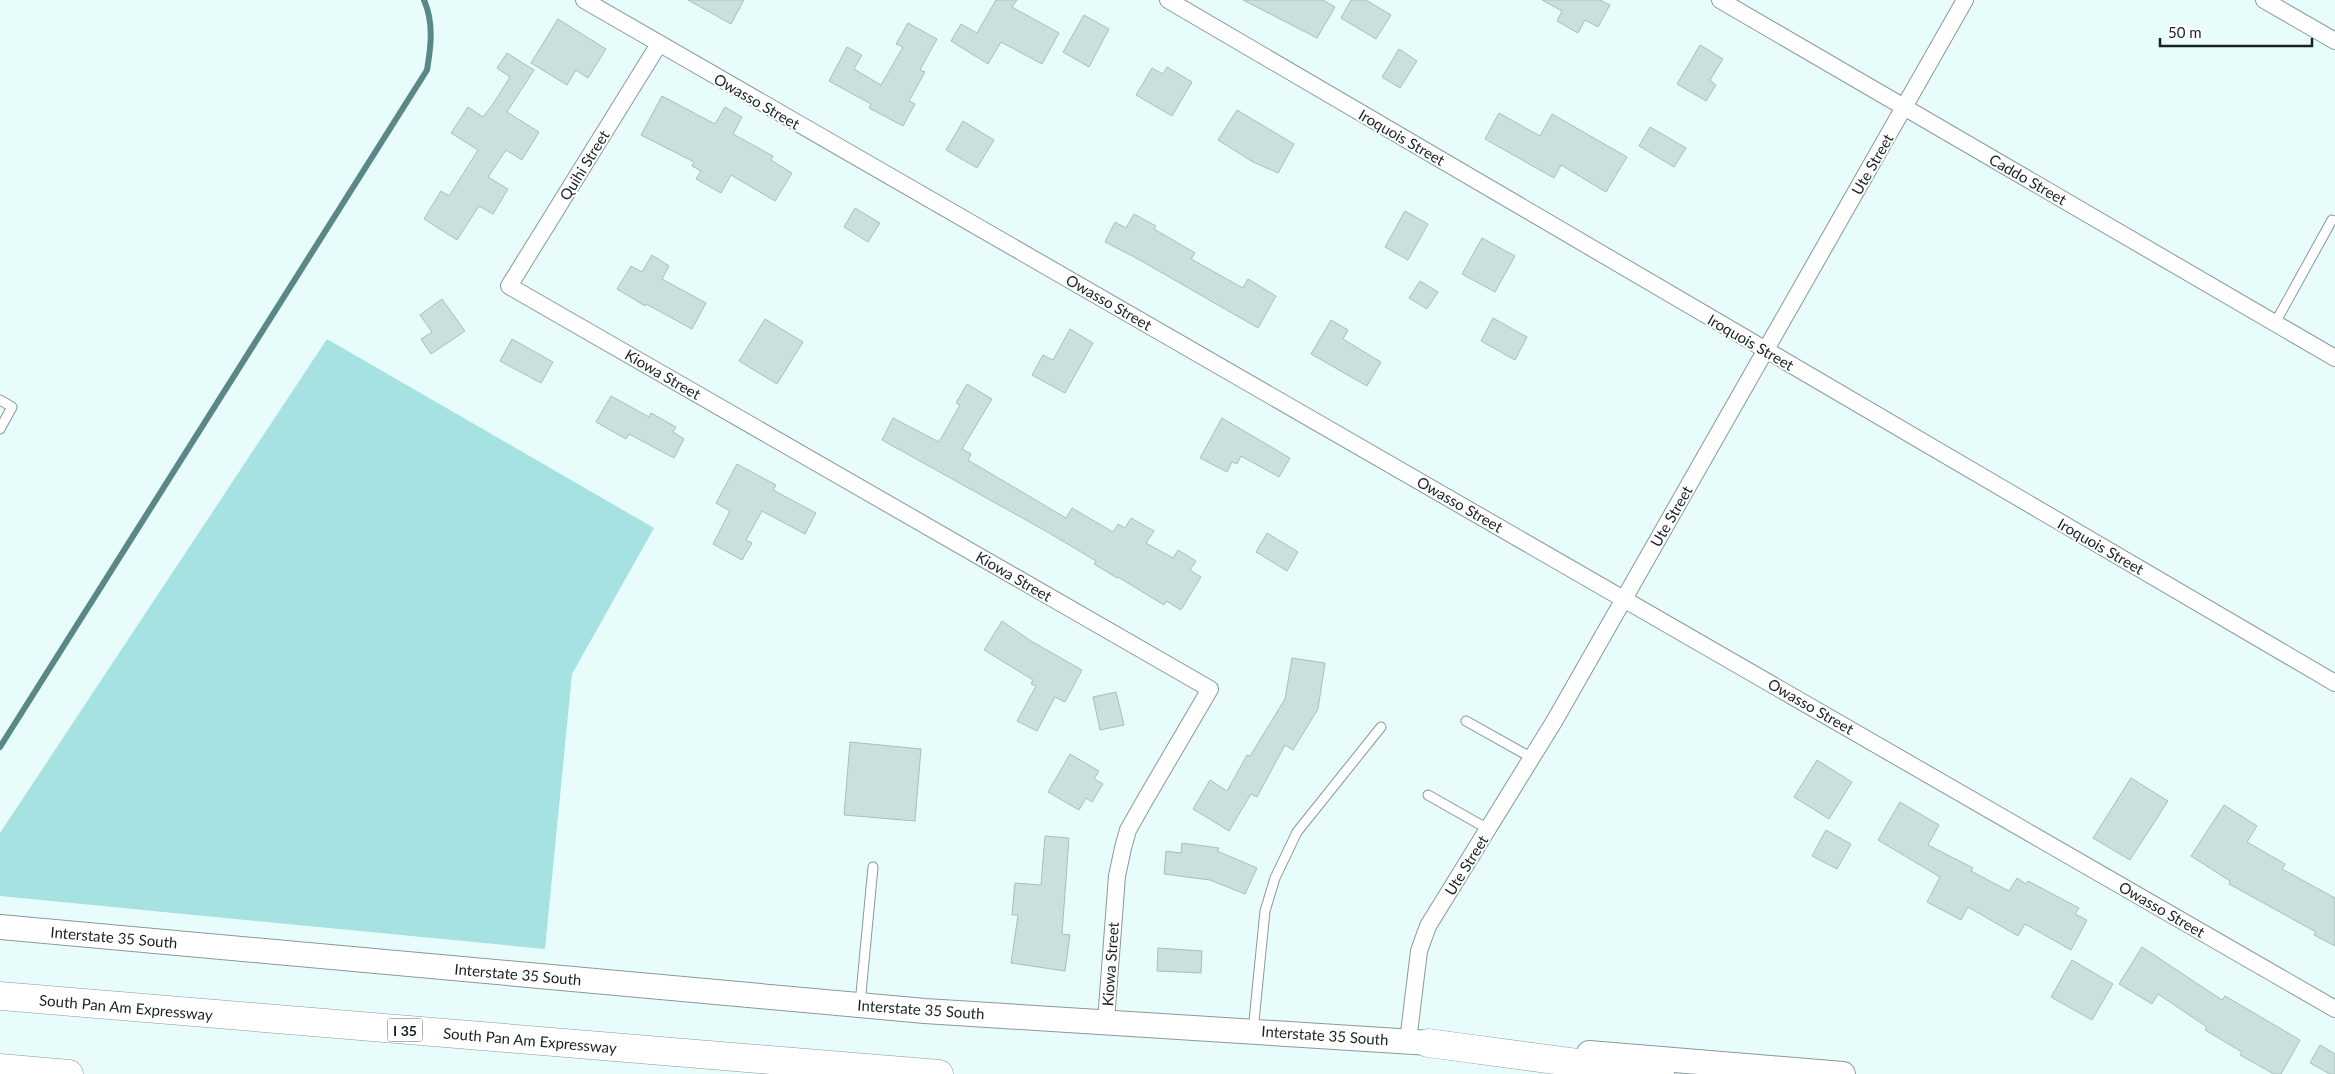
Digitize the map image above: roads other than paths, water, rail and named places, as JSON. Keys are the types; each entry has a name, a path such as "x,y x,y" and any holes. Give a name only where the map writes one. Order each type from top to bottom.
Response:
{"highway":[{"name":"South Pan Am Expressway","path":"0,996 940,1074"},
{"path":"1418,1042 1660,1074"},
{"path":"0,1068 69,1074"}],"main road":[{"name":"Interstate 35 South","path":"0,927 925,1011 1635,1056 1843,1074"}],"street":[{"name":"Owasso Street","path":"584,0 2335,1009"},
{"name":"Iroquois Street","path":"1168,0 2335,683"},
{"name":"Caddo Street","path":"1720,0 2335,358"},
{"name":"Ute Street","path":"1418,1042 1419,951 1428,926 1532,758 1965,0"},
{"path":"2264,0 2335,41"},
{"name":"Quihi Street","path":"509,286 659,44"},
{"name":"Kiowa Street","path":"509,286 1210,689 1128,830 1117,876 1106,1021"}],"lane":[{"path":"2276,323 2332,220"},
{"path":"0,400 12,407 0,429"},
{"path":"1466,721 1532,758"},
{"path":"1253,1031 1265,911 1275,878 1297,832 1381,728"},
{"path":"1428,794 1488,829"},
{"path":"860,1005 873,867"}],"waterway":[{"path":"0,747 427,70 430,26 424,0"}]}
